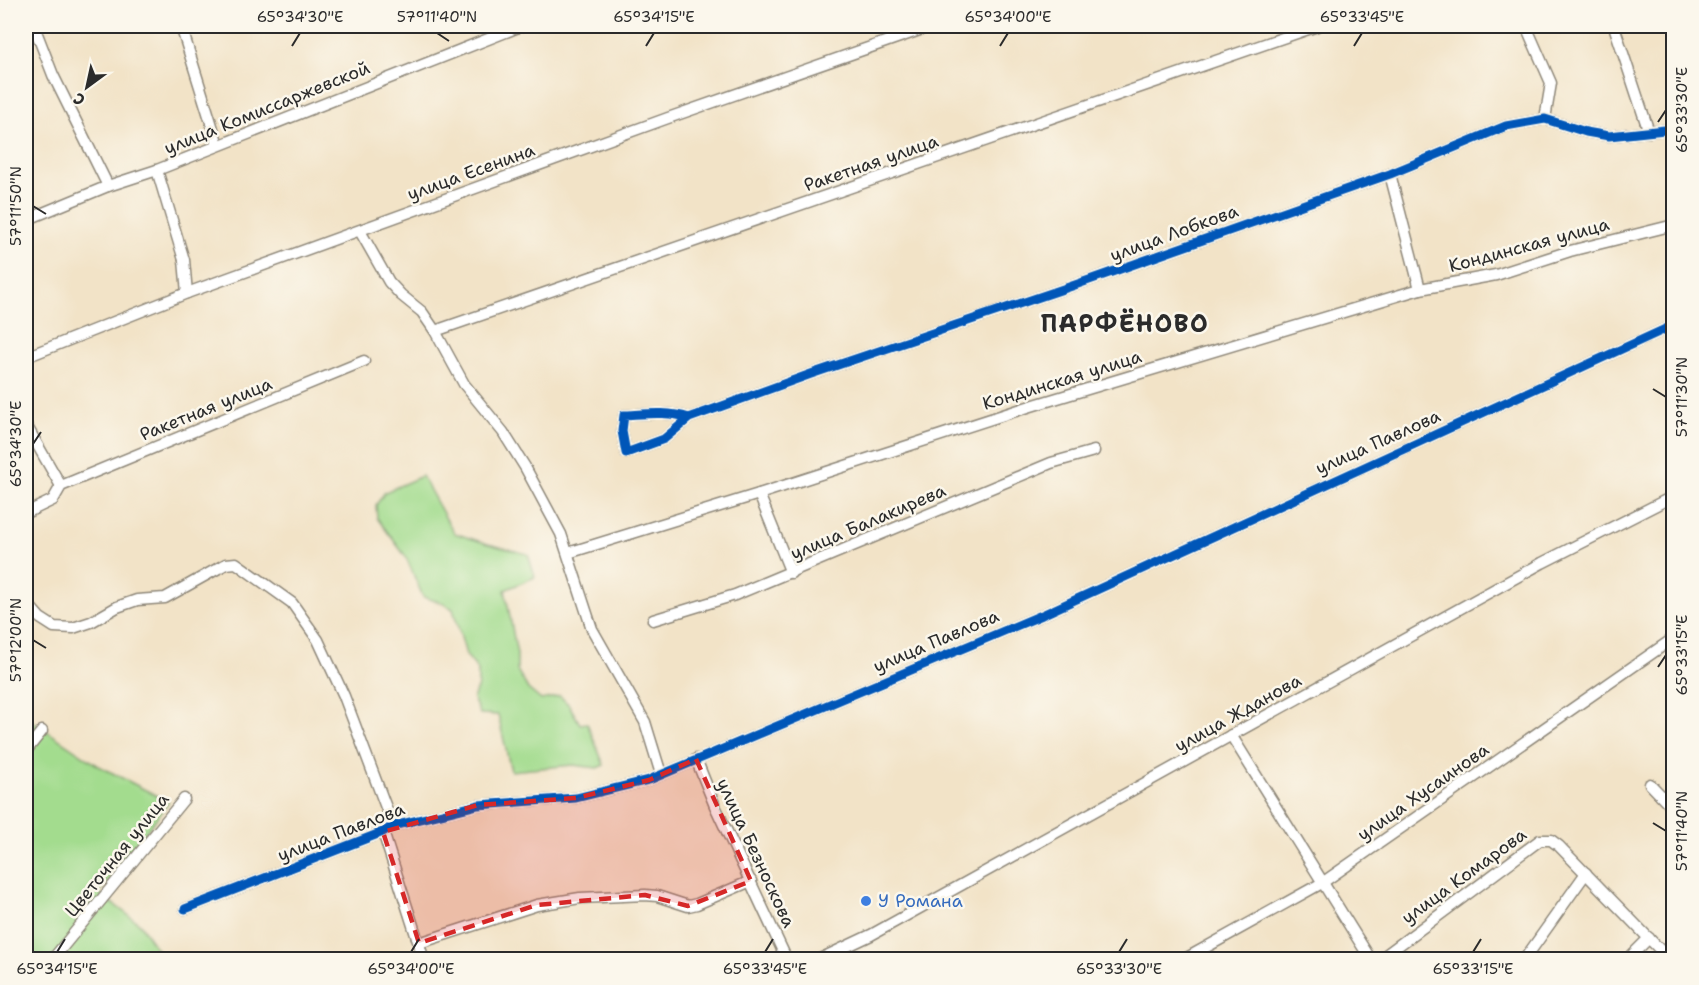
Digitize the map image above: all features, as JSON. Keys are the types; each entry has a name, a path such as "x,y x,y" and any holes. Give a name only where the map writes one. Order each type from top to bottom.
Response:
{"street":[{"path":"34,26 53,75 108,186"},
{"name":"улица Комиссаржевской","path":"26,220 521,26"},
{"name":"улица Есенина","path":"26,357 187,293 657,122 931,26"},
{"name":"Ракетная улица","path":"435,331 1317,26"},
{"path":"1526,26 1551,83 1545,119"},
{"path":"1614,26 1649,132"},
{"path":"185,27 218,145"},
{"name":"улица Лобкова","path":"689,418 662,413 624,415 622,431 626,453 664,439 689,418 1390,174 1506,126 1545,119 1586,132 1609,136 1674,129"},
{"path":"157,170 184,260 187,293"},
{"path":"1390,174 1420,289"},
{"name":"Кондинская улица","path":"568,553 1031,406 1420,289 1496,275 1570,251 1674,225"},
{"path":"360,231 389,282 422,312 464,384 503,432 525,466 561,534 592,629 645,722 661,774"},
{"name":"улица Павлова","path":"185,909 383,832 393,826 478,805 576,798 650,780 1042,615 1674,325"},
{"name":"Ракетная улица","path":"26,513 53,500 61,486 364,361"},
{"path":"26,425 61,486"},
{"name":"улица Балакирева","path":"653,620 735,595 1051,463 1094,450"},
{"path":"759,494 791,573"},
{"name":"улица Жданова","path":"818,960 871,935 1542,564 1674,496"},
{"path":"26,602 40,618 54,627 73,628 137,600 165,598 226,564 236,563 292,603 318,640 344,696 393,826"},
{"name":"улица Хусаинова","path":"1183,960 1322,883 1674,638"},
{"path":"26,751 42,731"},
{"path":"1231,735 1371,960"},
{"name":"улица Безноскова","path":"696,759 715,806 787,960"},
{"path":"1650,784 1674,809"},
{"name":"Цветочная улица","path":"52,960 184,799"},
{"path":"383,832 424,960"},
{"name":"улица Комарова","path":"1378,960 1540,840 1551,840 1560,846 1670,960"},
{"path":"1524,960 1586,873"},
{"path":"418,943 537,905 580,898 645,895 688,906 751,881"},
{"path":"1627,960 1649,938"}],"highlighted area":[{"path":"696,759 751,881 688,906 645,895 537,905 419,943 383,832 478,805 576,798 649,780"}],"green space":[{"path":"422,476 454,533 528,554 535,577 505,590 517,654 517,670 528,689 541,700 560,696 569,705 580,724 587,723 604,765 597,768 573,765 511,771 498,715 480,714 473,699 478,685 478,670 466,655 453,609 423,597 406,557 377,518 376,505 385,492"},
{"path":"26,717 99,766 169,802 99,893 140,924 163,959 26,959"}],"cycle path":[{"path":"689,418 665,414 624,415 622,431 626,453 664,439 689,418 1390,174 1506,126 1545,119 1586,132 1609,136 1674,129"},
{"path":"185,909 383,832 393,826 478,805 576,798 649,780 1042,615 1674,325"}],"place":[{"name":"У Романа","path":"866,901"}],"district":[{"name":"ПАРФЁНОВО","path":"1125,324"}]}
